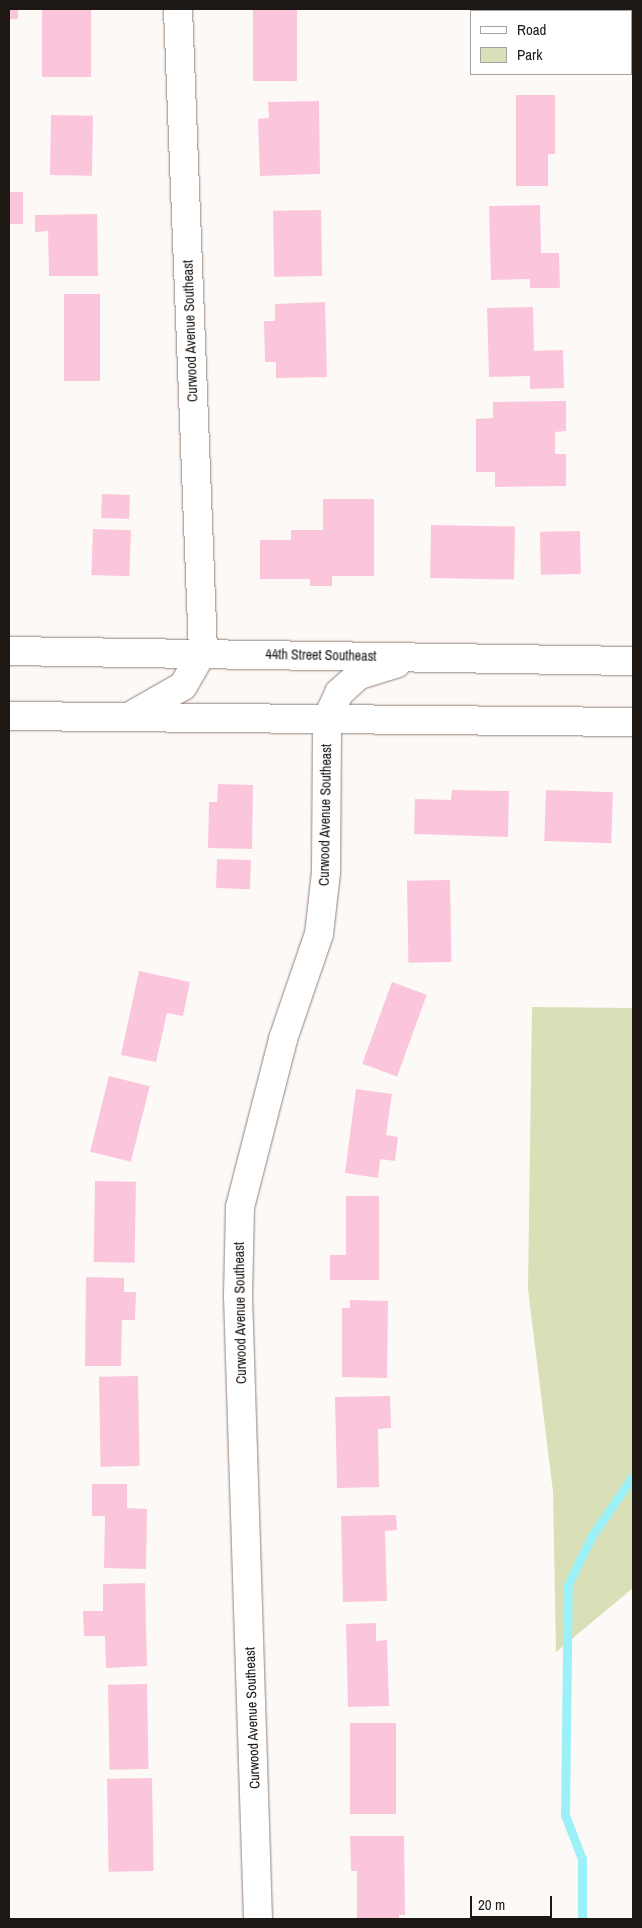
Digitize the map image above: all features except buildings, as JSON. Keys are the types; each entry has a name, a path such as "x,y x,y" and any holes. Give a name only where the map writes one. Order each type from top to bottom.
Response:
{"street":[{"name":"Curwood Avenue Southeast","path":"178,9 203,652"},
{"name":"44th Street Southeast","path":"9,651 203,652 633,661"},
{"path":"128,717 184,686 203,652"},
{"path":"327,719 339,692 359,675 430,657"},
{"path":"9,716 633,722"},
{"name":"Curwood Avenue Southeast","path":"258,1919 238,1295 240,1207 283,1038 319,934 326,873 327,719"}],"green space":[{"path":"532,1007 633,1008 633,1588 556,1652 553,1492 528,1289"}],"waterway":[{"path":"582,1919 582,1859 565,1815 568,1585 591,1537 633,1476"}]}
